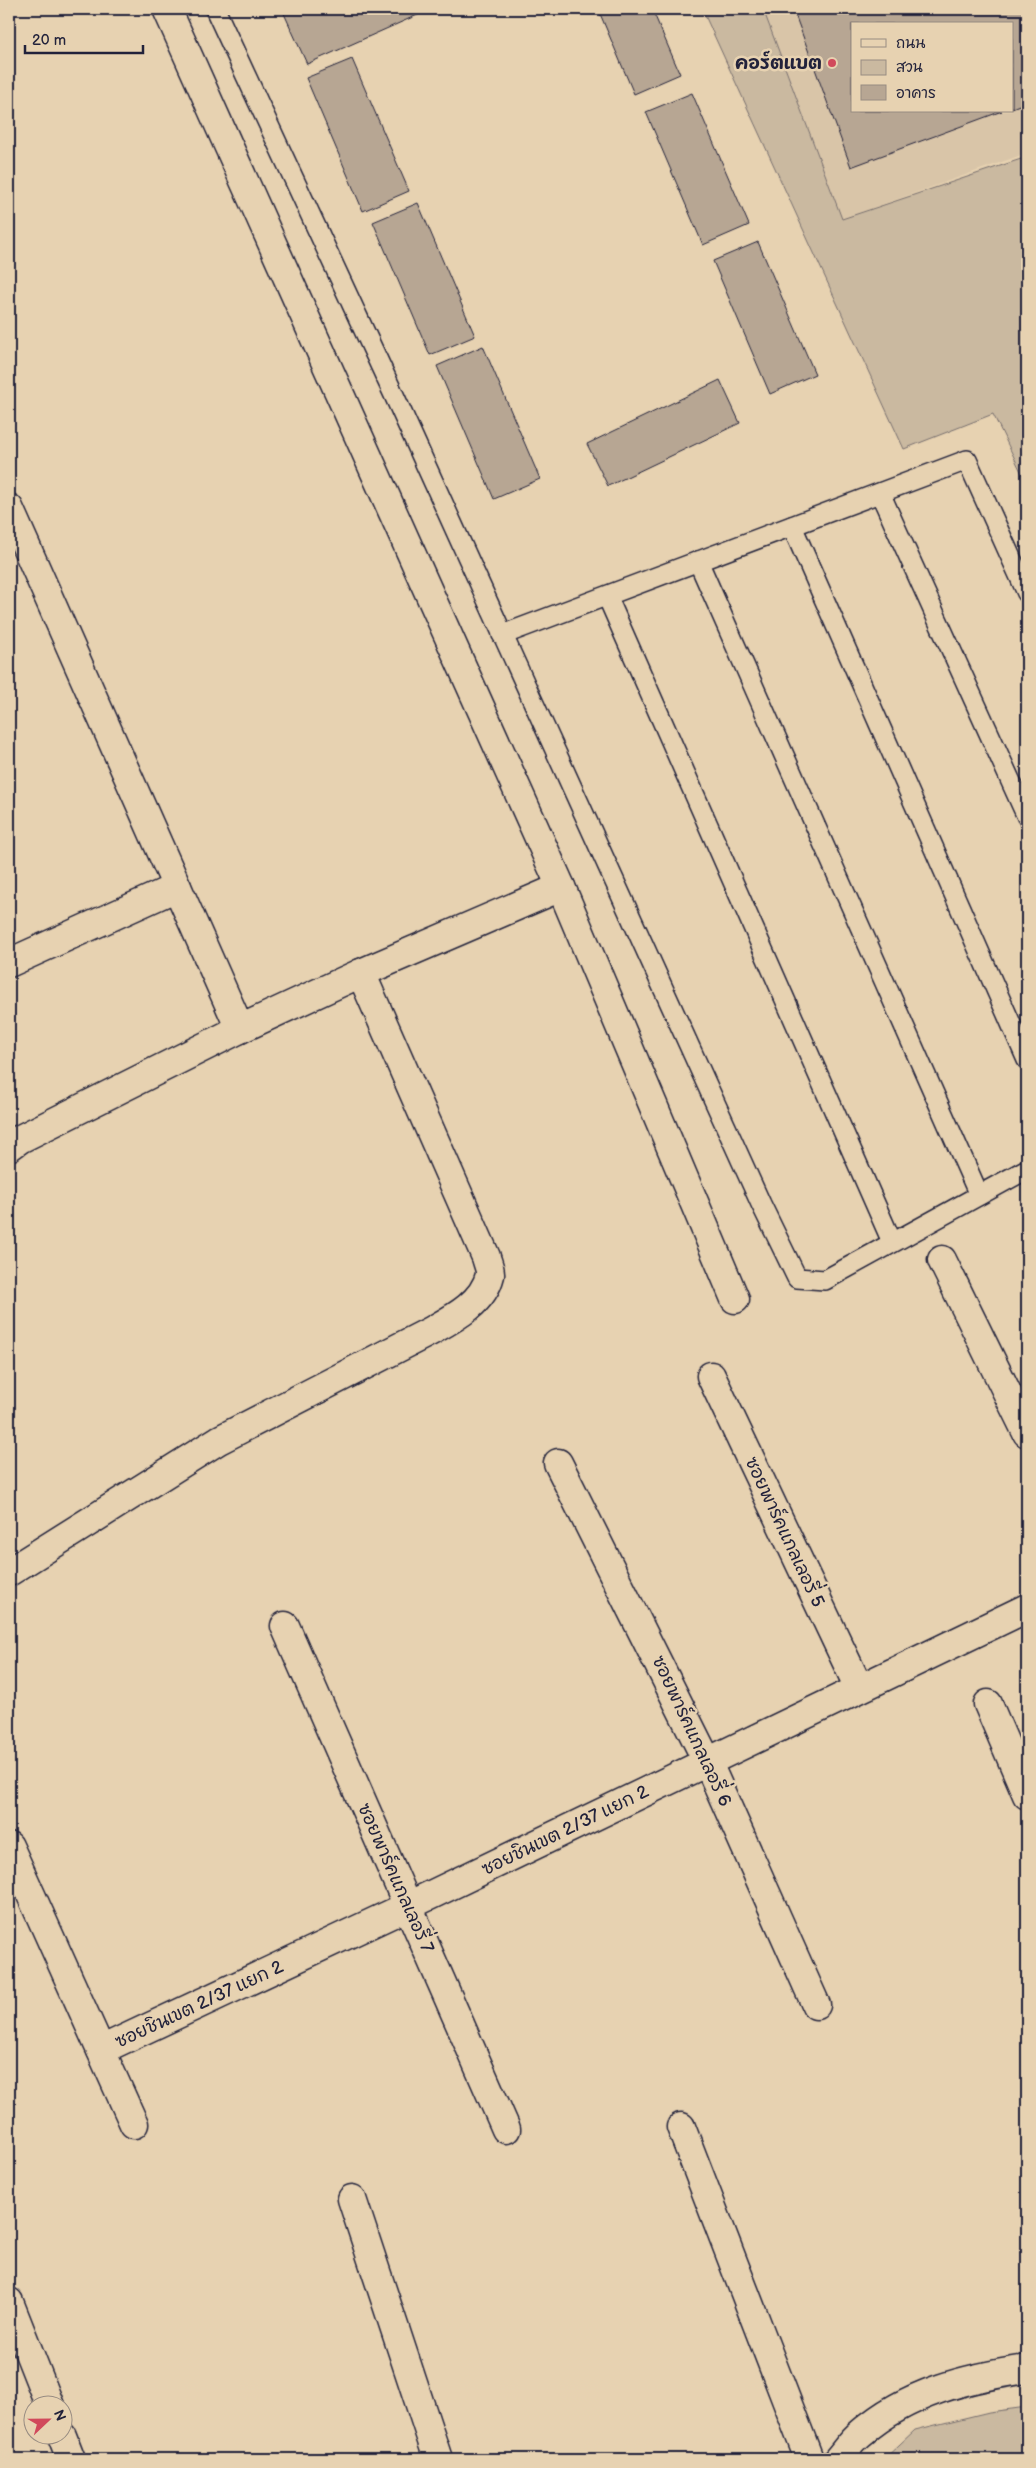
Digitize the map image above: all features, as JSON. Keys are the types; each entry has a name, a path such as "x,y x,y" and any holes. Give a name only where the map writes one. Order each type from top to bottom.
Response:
{"street":[{"path":"167,9 561,887 735,1299"},
{"path":"9,508 19,560 177,887 240,1029"},
{"path":"9,963 177,887"},
{"path":"9,1147 20,1139 240,1029 361,973 561,887"},
{"path":"9,1572 220,1440 429,1332 458,1315 480,1295 490,1274 486,1257 361,973"},
{"path":"942,1260 1027,1433"},
{"name":"ซอยพาร์คแกลเลอรี่ 5","path":"711,1376 859,1688"},
{"name":"ซอยพาร์คแกลเลอรี่ 6","path":"558,1463 707,1761 816,2005"},
{"name":"ซอยชินเขต 2/37 แยก 2","path":"101,2050 408,1906 1027,1608"},
{"name":"ซอยพาร์คแกลเลอรี่ 7","path":"285,1626 506,2129"},
{"path":"988,1704 1027,1795"},
{"path":"9,1846 134,2124"},
{"path":"681,2127 809,2459"},
{"path":"352,2199 438,2459"},
{"path":"9,2302 46,2396"},
{"path":"838,2459 860,2433 896,2408 934,2389 980,2376 1027,2369"},
{"path":"66,2446 71,2459"}],"lane":[{"path":"215,9 761,1204 797,1278 825,1280 1027,1169"},
{"path":"502,634 967,460 1027,592"},
{"path":"880,493 1027,817"},
{"path":"792,526 1027,1060"},
{"path":"698,561 978,1195"},
{"path":"607,596 892,1242"}],"shaded area":[{"path":"763,9 1027,9 1027,153 842,219"}],"green space":[{"path":"702,9 763,9 842,219 1027,157 1027,484 993,414 904,449"},
{"path":"1027,2407 1027,2459 884,2459 915,2430 989,2412"}],"building":[{"path":"282,9 431,9 307,64"},
{"path":"598,9 652,9 680,74 634,94"},
{"name":"คอร์ตแบต","path":"793,9 1027,9 1027,102 1014,107 1014,22 851,22 851,112 999,112 851,167"},
{"path":"352,59 409,191 363,211 306,78"},
{"path":"692,93 749,225 703,245 646,112"},
{"path":"418,203 475,336 430,355 373,222"},
{"path":"758,242 815,374 770,394 713,261"},
{"path":"483,346 540,479 494,499 437,366"},
{"path":"720,380 740,423 608,486 587,444"}],"place":[{"name":"คอร์ตแบต","path":"832,63"}]}
